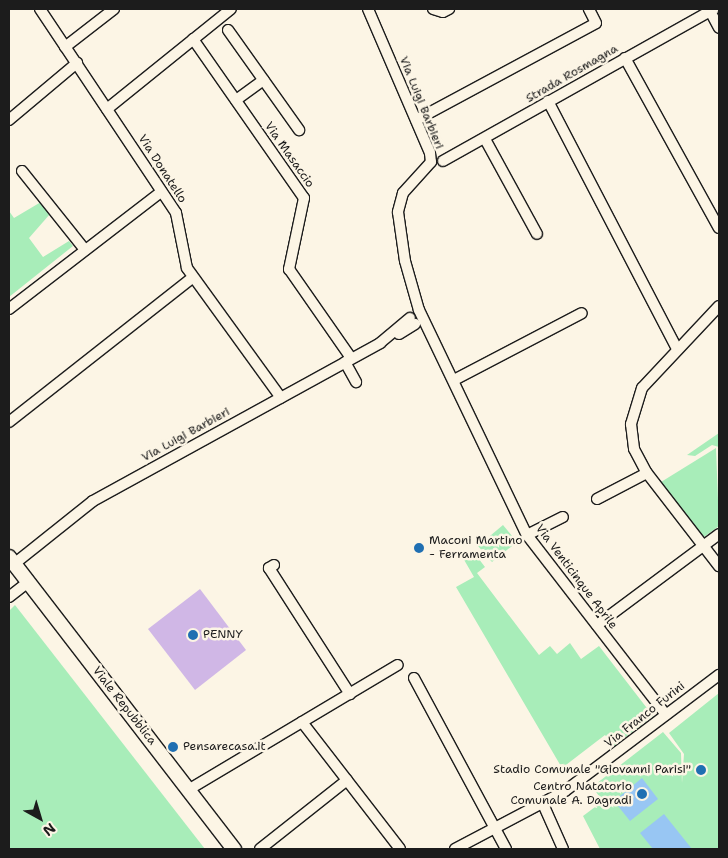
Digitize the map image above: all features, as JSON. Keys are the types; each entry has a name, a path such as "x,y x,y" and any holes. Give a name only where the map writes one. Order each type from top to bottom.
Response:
{"main road":[{"name":"Viale Repubblica","path":"11,560 234,849"}],"street":[{"name":"Via Donatello","path":"40,9 176,213 187,268 281,398"},
{"path":"65,47 114,9"},
{"path":"108,109 230,9"},
{"name":"Via Luigi Barbieri","path":"368,9 430,153 426,170"},
{"path":"433,9 443,12 449,9"},
{"path":"416,120 596,23 589,9"},
{"path":"712,10 719,28"},
{"name":"Strada Rosmagna","path":"426,170 485,139 712,10"},
{"name":"Via Masaccio","path":"228,30 299,130"},
{"name":"Via Masaccio","path":"193,39 304,198 290,269 348,360 356,382"},
{"path":"625,58 719,228"},
{"path":"11,114 77,63"},
{"path":"239,104 264,80"},
{"path":"548,102 677,349"},
{"path":"485,139 536,234"},
{"path":"430,153 443,161"},
{"path":"417,318 398,212 404,193 426,170"},
{"path":"22,171 85,250"},
{"path":"9,309 161,192"},
{"path":"9,422 193,277"},
{"path":"719,306 642,388 632,415 634,449 647,473 719,566"},
{"path":"454,380 582,314"},
{"name":"Via Luigi Barbieri","path":"11,560 93,501 380,343 417,318"},
{"name":"Via Venticinque Aprile","path":"417,318 432,334 527,535 666,715"},
{"path":"598,499 647,473"},
{"path":"527,535 563,517"},
{"path":"597,626 719,534"},
{"path":"274,565 269,568 350,694"},
{"path":"9,597 28,582"},
{"path":"188,790 398,665"},
{"name":"Via Franco Furini","path":"455,849 494,827 543,804 719,674"},
{"path":"414,678 506,849"},
{"path":"302,722 400,849"},
{"path":"260,849 347,780"},
{"path":"543,804 563,849"}],"green space":[{"path":"41,202 50,214 29,238 43,257 69,241 73,246 9,297 9,211 14,218"},
{"path":"719,433 719,447 712,445 695,456 687,455"},
{"path":"716,448 719,526 704,537 661,482"},
{"path":"503,525 517,542 492,562 478,546"},
{"path":"472,550 485,567 477,573 539,655 550,646 557,654 570,643 581,659 599,646 653,716 614,746 605,735 562,768 456,587 474,577 463,558"},
{"path":"15,605 205,849 9,849 9,611"},
{"name":"Centro Natatorio Comunale A. Dagradi","path":"719,693 719,849 600,849 583,816 603,801 592,787 663,732 681,753 682,783 684,754 669,733"}],"water":[{"path":"642,778 658,799 630,821 614,801"},
{"path":"664,814 692,849 653,849 640,833"}],"building":[{"name":"PENNY","path":"200,589 246,650 195,690 148,629"}],"place":[{"name":"Maconi Martino - Ferramenta","path":"419,548"},
{"name":"PENNY","path":"193,635"},
{"name":"Pensarecasa.it","path":"173,747"},
{"name":"Stadio Comunale \"Giovanni Parisi\"","path":"701,770"},
{"name":"Centro Natatorio Comunale A. Dagradi","path":"642,794"}]}
